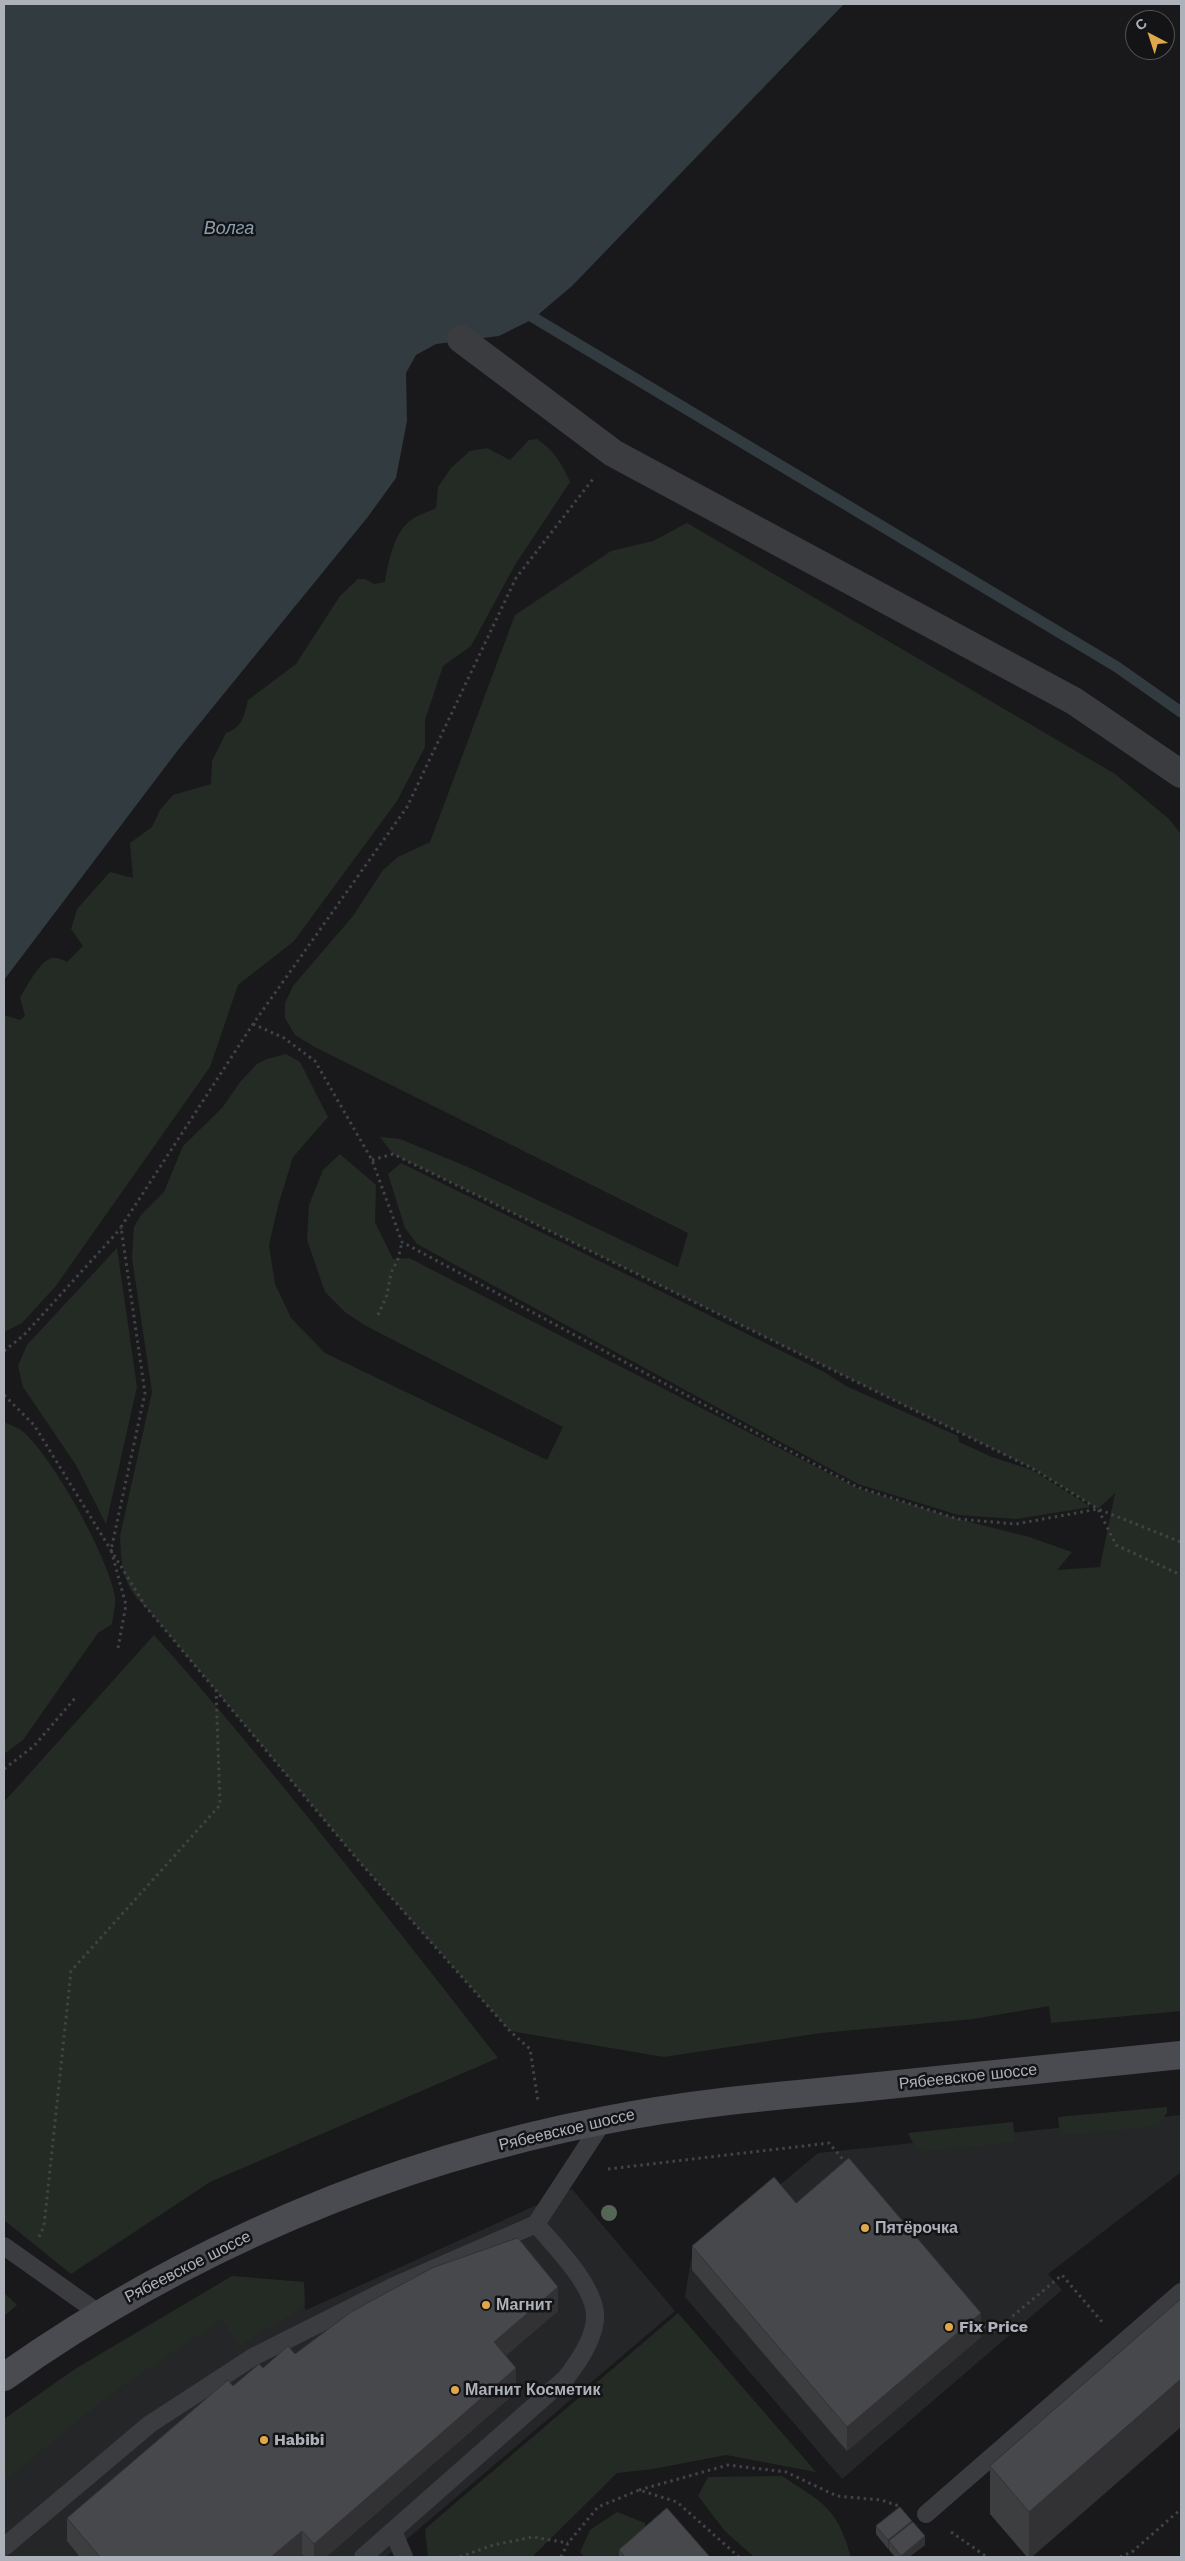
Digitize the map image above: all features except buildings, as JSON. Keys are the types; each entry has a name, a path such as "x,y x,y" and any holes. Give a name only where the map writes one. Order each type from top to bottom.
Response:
{"street":[{"path":"461,339 613,453 1074,701 1181,774"},
{"name":"Рябеевское шоссе","path":"4,2377 100,2314 196,2261 296,2214 399,2175 543,2133 604,2120 743,2099 1181,2055"}],"lane":[{"path":"4,2547 150,2424 253,2357 392,2287 536,2224 604,2120"},
{"path":"363,2557 566,2378 583,2354 595,2320 588,2288 536,2224"},
{"path":"4,2246 100,2314"},
{"path":"926,2514 1181,2292"},
{"path":"393,2531 404,2557"}],"path":[{"path":"4,1351 24,1335 121,1227 253,1024 406,807 516,578 613,453"},
{"path":"253,1024 284,1038 315,1061 372,1160 402,1242 398,1259 391,1273 387,1296 378,1316"},
{"path":"372,1160 393,1154 1032,1468 1098,1509 1181,1542"},
{"path":"118,1648 126,1605 111,1550 145,1393 121,1227"},
{"path":"402,1242 857,1487 958,1519 1016,1524 1098,1509"},
{"path":"4,1395 34,1425 146,1607 364,1866 510,2031 530,2049 543,2133"},
{"path":"1098,1509 1116,1545 1181,1576"},
{"path":"27,2262 44,2226 71,1970 220,1805 216,1688"},
{"path":"4,1769 34,1746 76,1697"},
{"path":"564,2181 608,2169 829,2143 848,2165"},
{"path":"978,2320 990,2334 1062,2275 1122,2344"},
{"path":"561,2557 568,2543 598,2507 639,2490 728,2465 786,2472 837,2496 881,2500 926,2514 987,2557"},
{"path":"639,2490 677,2502 739,2557"},
{"path":"1120,2557 1132,2552 1181,2508"},
{"path":"460,2557 493,2545 533,2537 568,2543"}],"shaded area":[{"path":"537,439 557,458 570,482 515,565 471,646 443,666 425,720 425,747 397,801 294,941 238,985 210,1067 55,1287 22,1323 4,1332 4,1015 20,1020 25,1016 20,998 38,969 47,960 52,958 58,958 67,962 83,946 71,929 77,909 110,872 133,878 130,843 152,827 160,810 173,795 211,784 212,761 226,733 236,728 242,720 248,700 296,664 340,596 358,579 365,579 374,584 385,582 390,557 400,532 414,518 436,508 438,487 451,468 470,451 487,448 510,460 529,440"},
{"path":"687,523 1115,774 1169,819 1181,834 1181,2011 1051,2023 1049,2006 973,2019 821,2033 664,2057 510,2031 357,1859 132,1592 125,1575 121,1557 120,1536 152,1392 132,1258 134,1227 141,1215 164,1192 183,1146 222,1108 241,1081 257,1064 286,1054 300,1062 328,1117 293,1157 278,1206 269,1245 275,1284 291,1318 325,1353 547,1460 563,1427 368,1327 346,1313 325,1292 307,1240 309,1205 323,1170 340,1154 376,1185 375,1222 393,1259 409,1258 857,1488 958,1519 1029,1537 1072,1552 1057,1570 1100,1567 1115,1493 1098,1509 1032,1468 393,1154 380,1137 400,1139 468,1167 678,1267 688,1233 313,1046 295,1035 285,1018 285,1003 293,986 353,916 383,870 398,857 430,842 515,615 611,551 653,541"},
{"path":"401,1163 824,1372 846,1386 958,1436 959,1442 992,1457 1032,1470 1091,1507 1016,1519 958,1515 858,1484 417,1244 405,1228 388,1174"},
{"path":"117,1248 137,1387 106,1524 76,1465 23,1387 18,1366 27,1345"},
{"path":"4,1422 21,1430 34,1443 63,1484 102,1558 111,1580 115,1607 112,1624 98,1633 23,1740 4,1754"},
{"path":"154,1635 243,1738 372,1897 498,2058 210,2182 71,2274 4,2220 4,1802"},
{"path":"1167,2107 1167,2113 1158,2126 1060,2136 1058,2117"},
{"path":"1181,2115 1181,2172 1048,2274 1062,2290 842,2479 685,2297 691,2259 818,2153"},
{"path":"1013,2122 1015,2142 924,2152 914,2145 908,2133"},
{"path":"572,2189 675,2311 386,2557 4,2557 4,2471 231,2306 296,2293 306,2310"},
{"path":"232,2276 304,2282 305,2306 239,2346 222,2319 109,2395 4,2481 4,2419 75,2369"},
{"path":"4,2293 17,2305 4,2316"},
{"path":"678,2313 816,2472 726,2455 653,2469 617,2473 532,2557 428,2557 425,2529"},
{"path":"782,2476 827,2508 840,2527 851,2557 754,2557 725,2531 698,2496 708,2477"},
{"path":"617,2512 645,2523 647,2557 584,2557 580,2552 590,2530"}],"water":[{"name":"Волга","path":"4,4 844,4 572,286 533,319 499,336 436,344 416,355 406,373 407,421 396,478 367,518 178,750 4,980"}],"waterway":[{"path":"521,310 1117,667 1181,712"}],"place":[{"name":"Пятёрочка","path":"865,2228"},
{"name":"Магнит","path":"486,2305"},
{"name":"Fix Price","path":"949,2327"},
{"name":"Магнит Косметик","path":"455,2390"},
{"name":"Habibi","path":"264,2440"}]}
